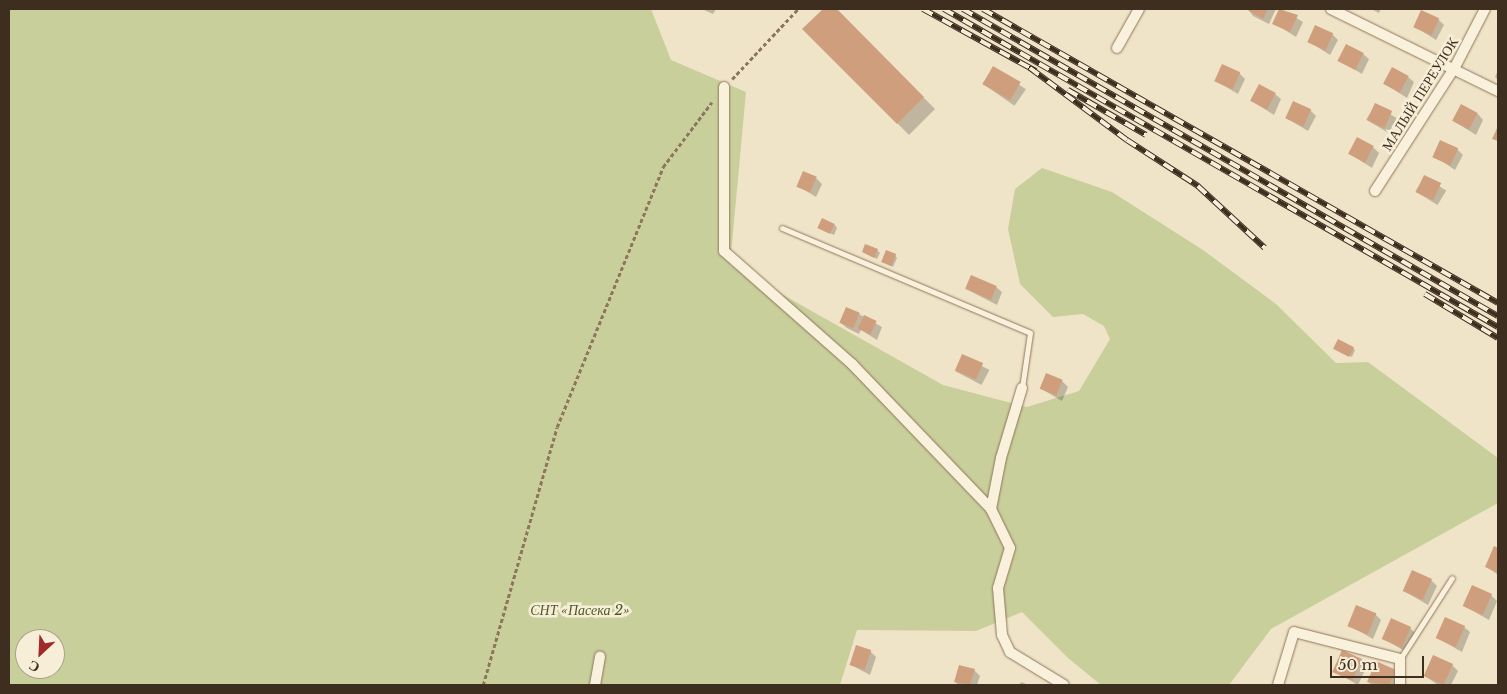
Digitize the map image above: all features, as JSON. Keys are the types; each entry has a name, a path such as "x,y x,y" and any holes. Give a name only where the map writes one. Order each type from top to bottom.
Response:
{"street":[{"path":"1117,48 1139,9"},
{"path":"1331,9 1455,67 1498,91"},
{"name":"МАЛЫЙ ПЕРЕУЛОК","path":"1375,191 1455,67 1485,9"},
{"path":"724,87 724,251 852,364 991,509 1010,548 998,588 1002,635 1010,652 1064,685"},
{"path":"991,509 1001,458 1022,388"},
{"path":"1278,685 1294,632 1400,659 1400,685"},
{"path":"595,685 600,656"}],"lane":[{"path":"782,228 1030,333 1022,388"},
{"path":"1400,659 1452,578"}],"path":[{"path":"483,685 557,427 662,167 724,87 798,9"}],"green space":[{"name":"СНТ «Пасека 2»","path":"9,9 651,9 671,60 746,92 730,265 943,385 1027,407 1079,391 1110,339 1104,326 1083,314 1053,317 1020,284 1008,229 1015,189 1042,168 1112,192 1203,250 1276,304 1336,363 1368,362 1498,458 1498,503 1271,629 1229,685 1101,685 1068,658 1022,612 976,631 857,630 840,685 9,685"}],"building":[{"path":"823,9 837,9 924,97 897,124 802,29"},
{"path":"1246,9 1268,9 1263,19"},
{"path":"1279,9 1298,15 1290,32 1272,24"},
{"path":"1421,10 1439,18 1432,35 1413,27"},
{"path":"1315,25 1333,33 1326,50 1307,42"},
{"path":"1346,44 1364,53 1355,70 1337,61"},
{"path":"1222,64 1240,72 1233,89 1214,81"},
{"path":"993,66 1021,82 1010,100 982,84"},
{"path":"1392,67 1409,76 1400,93 1383,84"},
{"path":"1259,84 1276,93 1267,110 1250,101"},
{"path":"1293,101 1311,109 1304,126 1285,118"},
{"path":"1375,103 1392,111 1384,128 1367,120"},
{"path":"1461,104 1478,113 1469,130 1452,121"},
{"path":"1498,126 1498,141 1492,139"},
{"path":"1357,137 1374,146 1365,163 1348,154"},
{"path":"1440,140 1458,148 1451,165 1432,157"},
{"path":"803,171 817,177 810,193 796,187"},
{"path":"1424,175 1441,183 1433,200 1416,192"},
{"path":"822,218 835,224 830,234 817,228"},
{"path":"865,244 878,249 874,258 862,252"},
{"path":"886,250 896,254 891,266 881,262"},
{"path":"971,275 997,286 991,300 965,289"},
{"path":"846,307 860,313 853,329 839,323"},
{"path":"864,315 877,321 870,335 858,329"},
{"path":"1338,339 1354,347 1349,357 1333,349"},
{"path":"962,354 983,363 976,380 955,371"},
{"path":"1046,373 1063,380 1056,396 1040,389"},
{"path":"1494,546 1498,548 1498,573 1485,567"},
{"path":"1412,570 1432,579 1423,600 1403,591"},
{"path":"1472,585 1492,594 1483,615 1463,606"},
{"path":"1356,605 1376,613 1368,635 1347,626"},
{"path":"1445,617 1465,626 1456,647 1436,638"},
{"path":"1391,618 1411,627 1402,648 1382,639"},
{"path":"856,645 871,650 865,670 850,665"},
{"path":"1342,650 1362,659 1352,681 1332,672"},
{"path":"1433,655 1453,664 1444,685 1424,676"},
{"path":"1376,661 1396,670 1389,685 1367,682"},
{"path":"959,665 975,669 970,685 954,682"}],"railway":[{"path":"923,9 1036,71"},
{"path":"944,9 1498,327"},
{"path":"963,9 1498,316"},
{"path":"983,9 1498,303"},
{"path":"1030,68 1127,140 1198,186 1265,248"},
{"path":"1068,90 1146,135"},
{"path":"1425,294 1498,338"}]}
